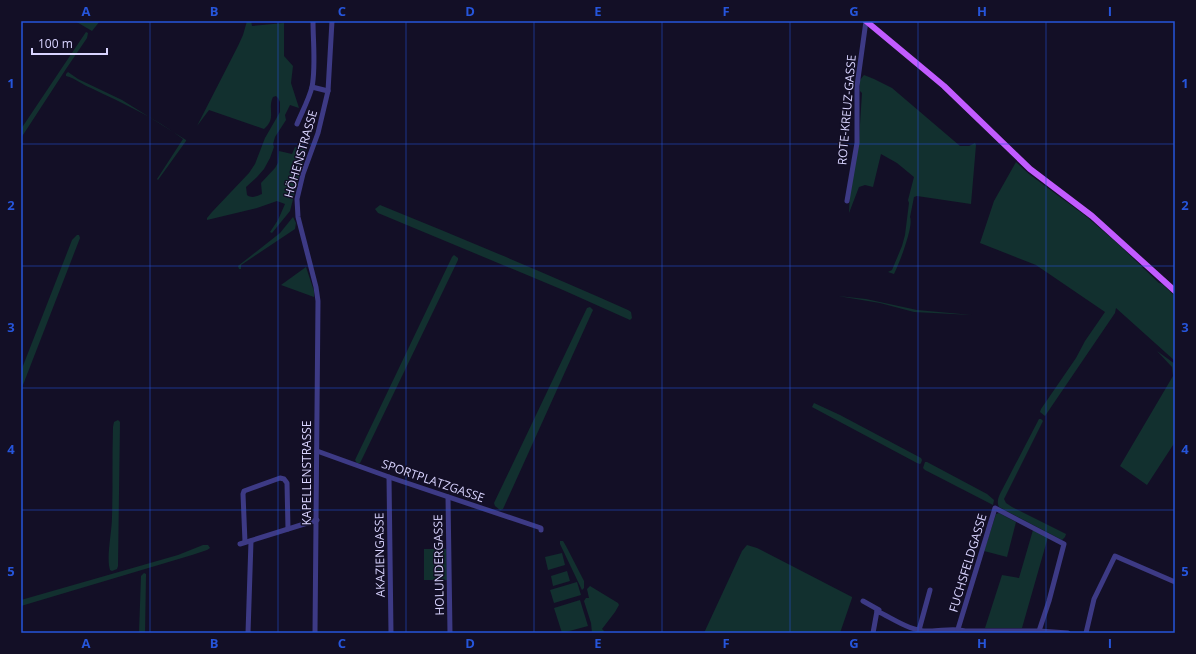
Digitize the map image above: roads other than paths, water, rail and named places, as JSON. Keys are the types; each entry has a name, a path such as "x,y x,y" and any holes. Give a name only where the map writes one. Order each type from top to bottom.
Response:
{"main road":[{"path":"866,21 944,86 1030,169 1092,216 1175,291"}],"street":[{"path":"297,124 312,87 314,67 312,44 313,21"},
{"name":"HÖHENSTRASSE","path":"318,314 316,287 299,223 297,200 303,174 318,133 328,91 332,21"},
{"name":"ROTE-KREUZ-GASSE","path":"847,201 857,142 857,86 866,21"},
{"path":"312,87 328,91"},
{"name":"KAPELLENSTRASSE","path":"315,633 318,314"},
{"name":"SPORTPLATZGASSE","path":"317,451 389,478 541,528 541,530"},
{"path":"248,633 248,541 243,494 244,490 280,478 284,479 287,483 288,529"},
{"name":"AKAZIENGASSE","path":"389,478 391,633"},
{"name":"HOLUNDERGASSE","path":"448,497 450,633"},
{"name":"FUCHSFELDGASSE","path":"958,629 995,508 1064,544 1049,601 1039,631"},
{"path":"240,544 317,520"},
{"path":"1086,633 1094,599 1115,556 1175,582"},
{"path":"919,630 930,590"},
{"path":"863,601 879,610 877,611 873,633"},
{"path":"877,611 912,628 929,632 958,629 965,631 1039,631 1068,633"}]}
